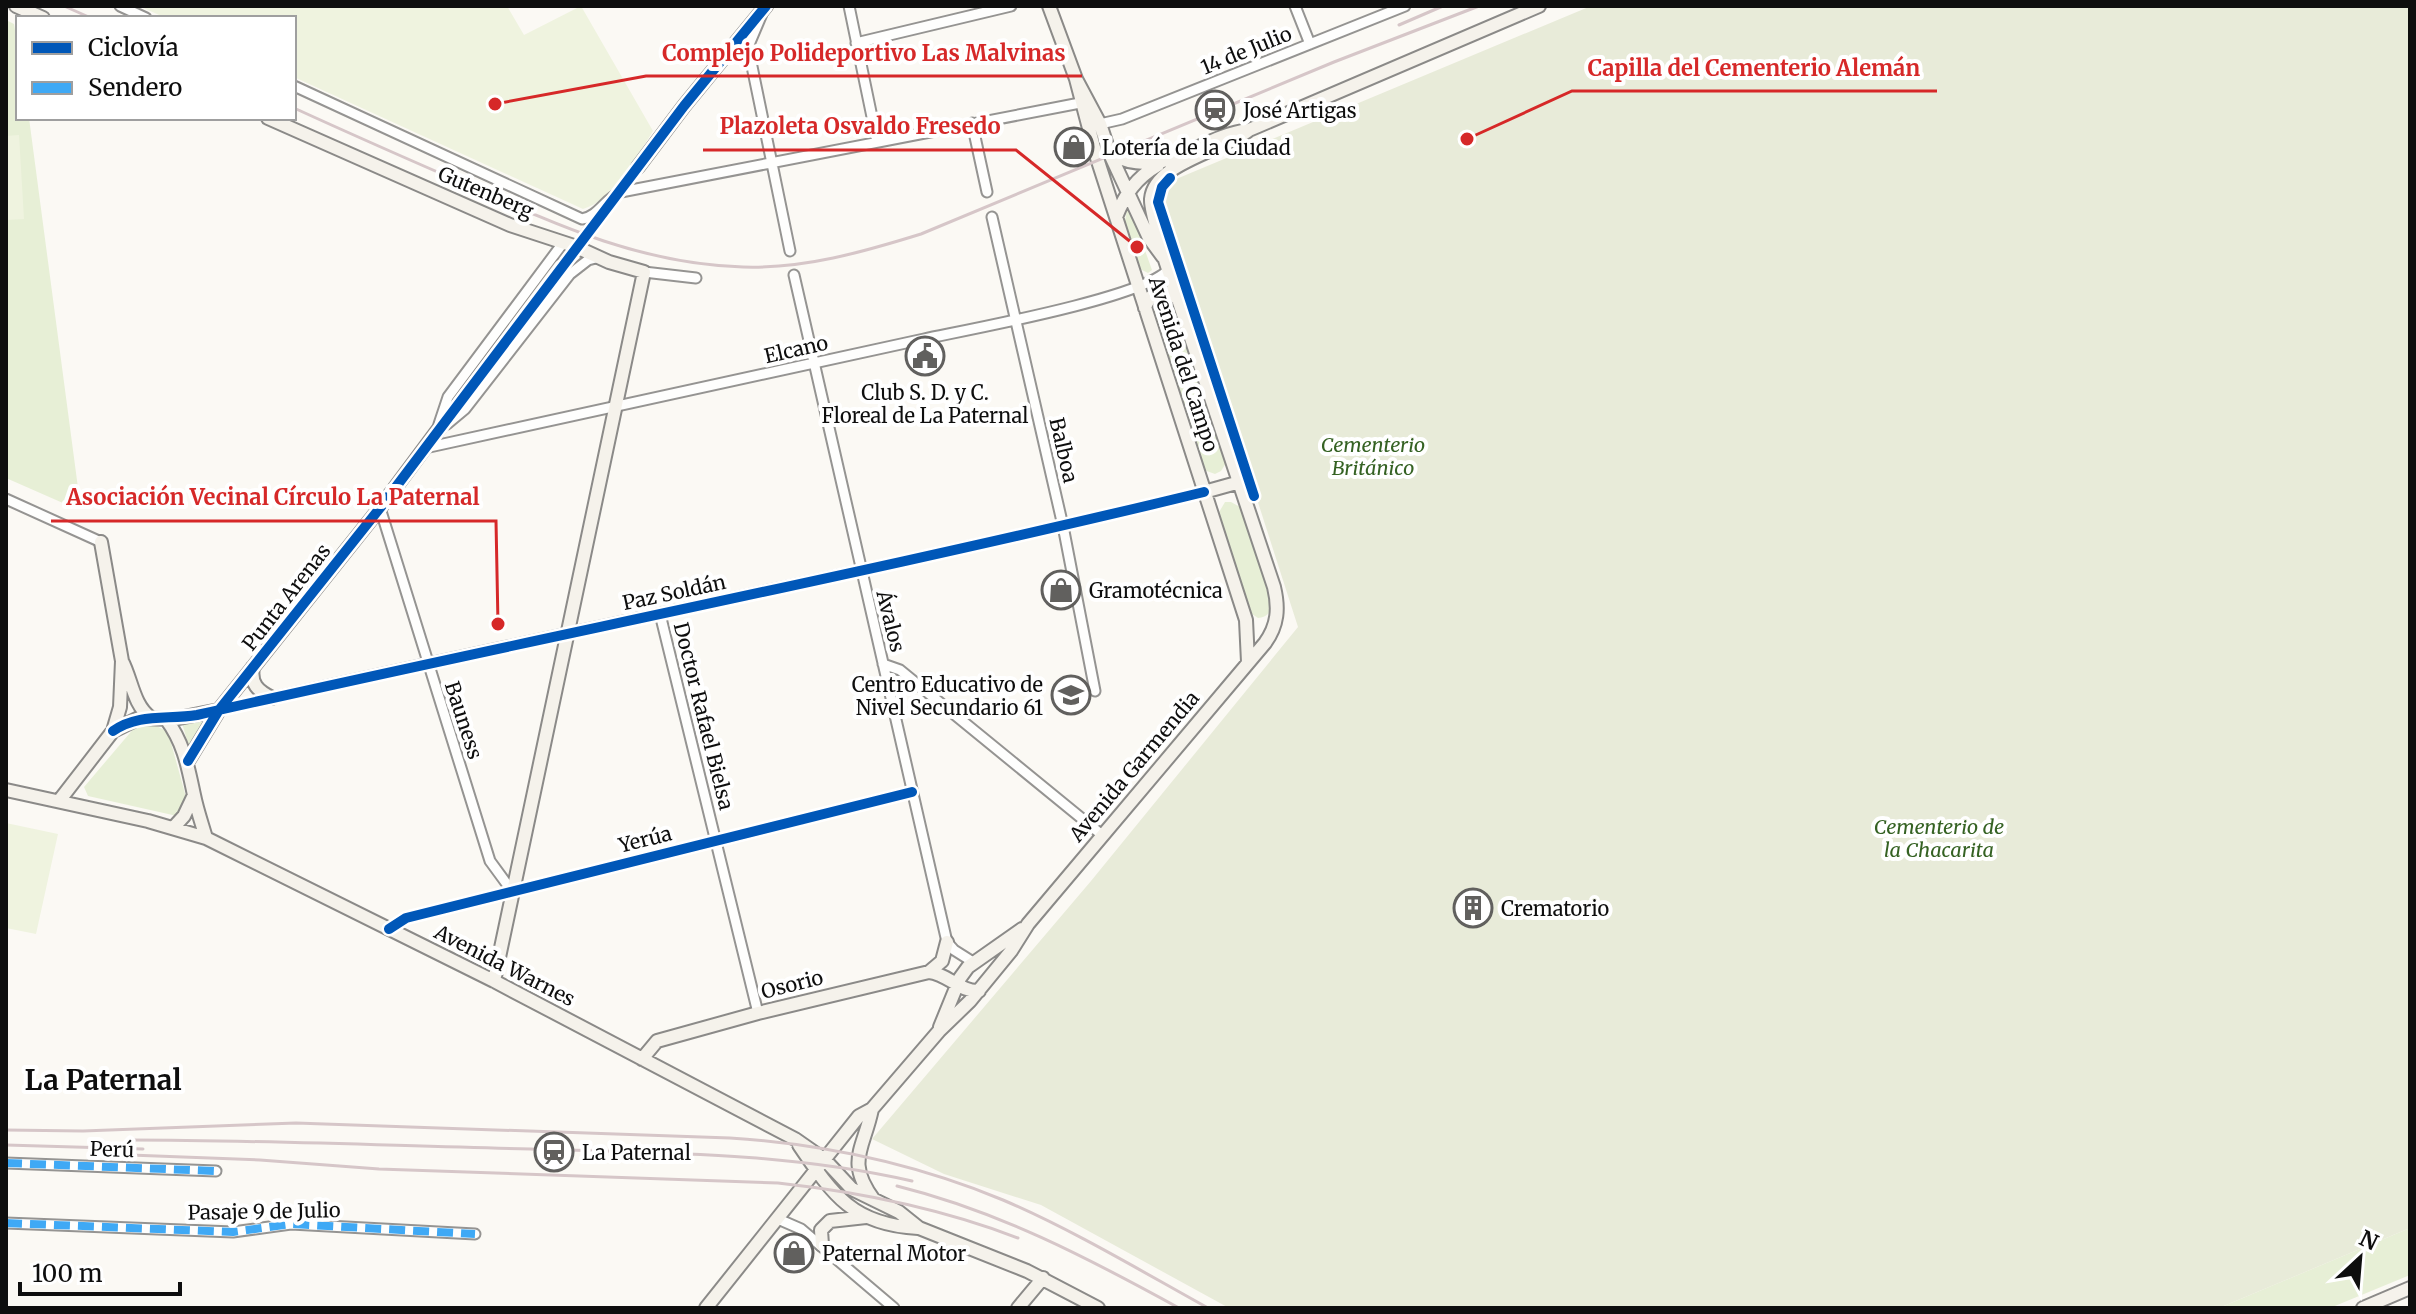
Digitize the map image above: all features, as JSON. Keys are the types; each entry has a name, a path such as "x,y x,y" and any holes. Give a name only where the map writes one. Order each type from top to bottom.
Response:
{"main road":[{"path":"16,6 37,16"},
{"name":"Avenida del Campo","path":"1049,6 1076,79 1100,124 1110,154 1149,238 1166,265"},
{"path":"1116,217 1128,191 1143,175 1176,167 1236,141 1249,130 1539,6"},
{"path":"638,167 765,8"},
{"name":"Avenida del Campo","path":"1076,79 1080,103 1138,288 1246,620 1248,662"},
{"name":"Gutenberg","path":"273,120 510,225 596,258 644,272"},
{"path":"1110,154 1161,170"},
{"name":"Avenida del Campo","path":"1161,170 1153,189 1151,205 1166,265 1277,599 1278,612 1271,635"},
{"name":"Punta Arenas","path":"188,761 219,710 380,508 560,266"},
{"path":"494,981 644,272"},
{"path":"1145,308 1149,298 1158,292 1169,292 1178,299"},
{"path":"1204,492 1240,482"},
{"path":"101,542 122,661 139,706 151,718"},
{"name":"Avenida Garmendia","path":"706,1308 859,1116 872,1109 939,1031 979,991 1028,924 1271,635"},
{"path":"59,801 113,731 120,707 122,661"},
{"path":"254,667 252,677 255,686 272,698"},
{"name":"Paz Soldán","path":"151,718 166,719 219,710"},
{"path":"113,731 130,721 151,718"},
{"path":"166,719 177,732 188,761 206,838"},
{"name":"Avenida Warnes","path":"6,790 174,827 206,838 494,981 795,1139 821,1165 852,1189 899,1212 919,1228 1043,1278 1098,1308"},
{"path":"174,827 188,810 194,795"},
{"name":"Avenida Garmendia","path":"939,1031 963,972 1028,924"},
{"path":"929,972 942,961 947,942"},
{"path":"973,962 984,967 989,979"},
{"path":"929,972 944,975 968,990 979,991"},
{"name":"Osorio","path":"642,1059 657,1041 929,972"},
{"path":"872,1109 858,1162 860,1179 874,1200"},
{"path":"795,1139 817,1143 839,1141"},
{"name":"Avenida Warnes","path":"821,1165 839,1199 867,1217 894,1227 919,1228"},
{"path":"822,1245 821,1230 830,1221 867,1217"},
{"path":"1018,1308 1043,1278"},
{"path":"2363,1308 2410,1288"}],"street":[{"path":"849,6 877,141"},
{"path":"856,43 1011,6"},
{"path":"1295,6 1310,44"},
{"name":"14 de Julio","path":"1100,124 1122,119 1405,6"},
{"path":"122,7 142,16"},
{"path":"765,8 748,47 790,251"},
{"name":"Gutenberg","path":"296,87 582,219 592,216 614,194 771,163"},
{"path":"771,163 1080,103"},
{"path":"972,123 987,192"},
{"name":"Balboa","path":"992,217 1063,526 1095,691"},
{"name":"Punta Arenas","path":"435,434 448,397 563,243"},
{"name":"Punta Arenas","path":"435,434 465,409 570,274 588,260 596,258"},
{"name":"Elcano","path":"425,448 1016,319 1138,288 1158,279 1166,265"},
{"name":"Gutenberg","path":"644,272 696,278"},
{"name":"Ávalos","path":"794,275 947,942"},
{"name":"Paz Soldán","path":"219,710 1063,526 1204,492"},
{"path":"6,499 101,542"},
{"name":"Bauness","path":"380,508 490,861 512,891"},
{"name":"Doctor Rafael Bielsa","path":"660,614 758,1013"},
{"path":"883,664 900,670 1102,835"},
{"name":"Yerúa","path":"389,929 406,918 912,792"},
{"path":"947,942 973,962"},
{"name":"Perú","path":"6,1163 216,1171"},
{"path":"778,1219 801,1229 822,1245 894,1308"},
{"name":"Pasaje 9 de Julio","path":"6,1223 233,1232 291,1224 475,1234"}],"green space":[{"path":"139,6 507,6 524,35 581,6 653,131 614,187 583,209 296,78 296,16 162,16"},
{"name":"Cementerio de la Chacarita","path":"1591,6 2410,6 2410,1228 2219,1308 1229,1308 1041,1205 944,1174 872,1139 1091,881 1298,627 1161,200 1169,182"},
{"path":"6,20 14,24 16,36 16,120 29,120 80,503 72,507 6,478"},
{"path":"19,135 24,219 6,220 6,136"},
{"path":"1127,210 1131,211 1152,270 1148,273 1138,268 1124,226"},
{"path":"1159,300 1174,302 1226,463 1215,474 1204,470 1152,309"},
{"path":"1225,502 1240,507 1272,605 1264,617 1258,618 1252,614 1218,514"},
{"path":"207,717 189,747 182,723"},
{"path":"151,723 168,732 186,797 184,808 177,816 88,796 84,787 135,727"},
{"path":"6,823 58,834 36,934 6,928"},
{"path":"2410,1228 2410,1275 2330,1308 2219,1308"}],"tunnel":[{"path":"560,266 638,167"}],"railway":[{"path":"64,6 86,16"},
{"path":"1399,25 1443,6"},
{"path":"296,109 538,216 603,241 671,259 766,267 855,253 921,234 1334,62 1479,6"},
{"path":"6,1130 83,1131 296,1123 730,1138 800,1145 903,1166 1003,1200 1081,1238 1208,1308"},
{"path":"130,1140 330,1143 722,1156 817,1164 912,1181"},
{"path":"6,1145 143,1149"},
{"path":"130,1155 379,1169 778,1183 900,1203 1018,1238"},
{"path":"897,1186 1007,1222 1111,1271 1179,1308"}],"marked path":[{"path":"6,1163 216,1171"},
{"path":"6,1223 233,1232 291,1224 475,1234"}],"cycle path":[{"path":"188,761 219,710 380,508 684,106 766,6"},
{"path":"1170,178 1162,187 1158,202 1254,496"},
{"path":"113,731 143,719 197,715 1204,492"},
{"path":"389,929 406,918 912,792"}],"place":[{"name":"Complejo Polideportivo Las Malvinas","path":"495,104"},
{"name":"José Artigas","path":"1215,110"},
{"name":"Capilla del Cementerio Alemán","path":"1467,139"},
{"name":"Lotería de la Ciudad","path":"1074,147"},
{"name":"Plazoleta Osvaldo Fresedo","path":"1137,247"},
{"name":"Club S. D. y C. Floreal de La Paternal","path":"925,356"},
{"name":"Gramotécnica","path":"1061,590"},
{"name":"Asociación Vecinal Círculo La Paternal","path":"498,624"},
{"name":"Centro Educativo de Nivel Secundario 61","path":"1071,695"},
{"name":"Crematorio","path":"1473,908"},
{"name":"La Paternal","path":"554,1152"},
{"name":"Paternal Motor","path":"794,1253"}],"district":[{"name":"La Paternal","path":"103,1080"}],"park label":[{"name":"Cementerio Británico","path":"1373,456"}]}
